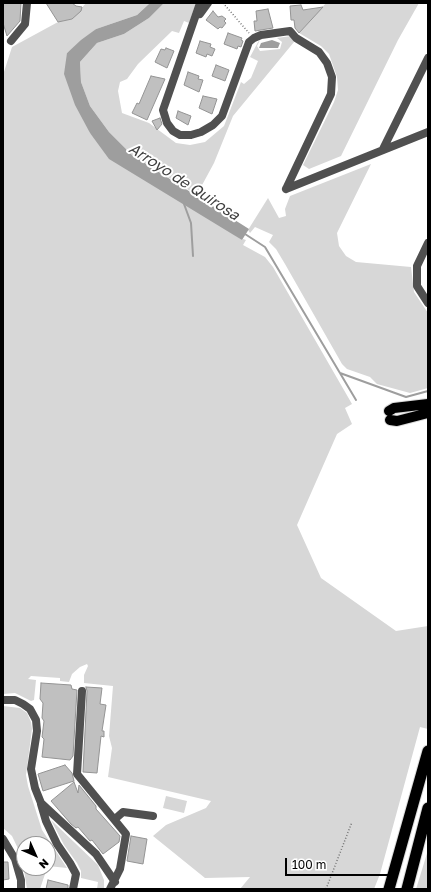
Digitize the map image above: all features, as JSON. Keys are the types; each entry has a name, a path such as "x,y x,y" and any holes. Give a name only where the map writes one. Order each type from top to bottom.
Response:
{"highway":[{"path":"389,889 428,751"},
{"path":"407,889 428,808"}],"main road":[{"path":"428,404 394,408 390,416 397,421 428,413"}],"street":[{"path":"11,41 25,24 27,3"},
{"path":"200,3 163,110 167,123 173,131 180,135 191,135 201,132 213,125 222,116 249,42 261,35 290,31 296,38 319,52 327,62 332,76 331,94 286,189 428,132"},
{"path":"191,29 208,3"},
{"path":"383,149 428,58"},
{"path":"428,243 417,266 418,286 428,303"},
{"path":"82,691 77,774 126,834 120,869 113,887"},
{"path":"3,700 15,700 23,704 30,709 36,720 37,730 31,769 34,788 51,832 76,874 73,889"},
{"path":"41,803 96,854 113,887"},
{"path":"115,819 123,812 153,816"},
{"path":"3,839 15,858 21,880 20,889"}],"path":[{"path":"223,3 251,34"},
{"path":"326,889 352,822"}],"shaded area":[{"path":"86,3 150,3 137,15 96,29 67,53 90,133 242,240 246,240 243,245 265,257 273,267 352,404 345,408 352,424 337,434 297,525 321,578 396,631 428,626 428,729 420,727 380,874 374,889 240,889 250,877 205,878 153,836 166,825 206,808 211,801 108,777 112,748 109,736 113,686 84,683 84,675 88,666 87,664 80,667 72,674 69,682 60,681 60,678 31,676 28,679 36,680 34,700 31,701 15,693 3,694 3,75 12,47 58,22 72,19"},
{"path":"150,3 164,3 149,18 124,34 97,43 80,62 81,82 90,106 109,132 132,155 249,229 242,240 109,159 90,133 75,105 64,74 67,53 96,29 137,15"},
{"path":"164,3 196,3 189,23 184,21 179,33 172,31 138,64 127,79 120,82 118,91 122,113 149,123 176,143 190,145 205,142 224,126 241,82 244,84 251,78 258,61 250,57 260,40 257,46 260,51 280,49 282,42 277,38 291,36 294,42 233,116 214,163 201,187 195,194 132,155 109,132 90,106 81,82 80,62 97,43 124,34 149,18"},
{"path":"326,3 419,3 398,40 341,156 309,169 303,165 334,102 338,90 337,77 329,54 321,46 299,33"},
{"path":"272,40 280,43 278,48 259,48 261,43"},
{"path":"371,164 337,233 339,246 346,256 356,262 411,267 414,292 428,313 428,388 410,393 377,384 370,377 347,369 342,364 285,264 276,249 269,242 273,235 255,227 250,233 248,230 268,198 279,218 286,216 285,209 290,196"},
{"path":"3,706 20,708 27,713 31,722 32,729 26,775 42,830 46,836 16,836 16,844 12,836 3,828"},
{"path":"166,796 187,801 184,813 163,808"},
{"path":"51,820 98,865 104,880 104,889 97,889 98,882 81,878 81,871 77,863 64,845"},
{"path":"428,850 428,889 416,889 417,886"},
{"path":"56,851 67,868 56,867"},
{"path":"25,876 44,876 40,889 27,889"}],"building":[{"path":"3,3 21,3 20,21 7,36 3,23"},
{"path":"46,3 72,3 76,6 82,7 81,11 72,19 58,22"},
{"path":"301,5 303,10 323,7 299,33 295,28 294,20 291,20 290,6"},
{"path":"268,9 273,28 255,31 254,21 257,21 256,11"},
{"path":"213,11 218,17 222,16 226,19 224,21 226,23 222,28 220,27 218,29 206,20"},
{"path":"228,33 242,38 241,40 243,41 241,47 238,46 237,49 224,44"},
{"path":"200,41 211,44 210,47 215,49 212,56 207,54 206,57 196,53"},
{"path":"166,48 174,51 167,68 155,62 161,49 165,50"},
{"path":"216,65 229,70 225,81 212,76"},
{"path":"188,72 199,76 198,79 203,80 199,92 184,85"},
{"path":"151,76 165,79 147,120 132,113 137,103 139,104"},
{"path":"203,96 217,99 212,114 199,108"},
{"path":"178,111 191,116 188,125 176,118"},
{"path":"160,118 162,124 157,130 152,121"},
{"path":"41,683 71,685 72,689 77,690 73,756 70,760 42,757 44,721 42,718 43,703 40,699"},
{"path":"86,687 102,688 100,704 106,705 102,731 104,731 104,737 101,736 97,773 83,772"},
{"path":"65,765 72,773 74,781 43,791 38,774"},
{"path":"74,782 78,793 79,785 96,806 96,809 120,836 119,842 103,854 92,840 90,841 78,827 76,828 71,824 51,801"},
{"path":"131,836 147,839 143,864 127,861"},
{"path":"3,862 8,862 9,879 3,880"},
{"path":"48,880 68,885 68,889 46,889"}],"waterway":[{"path":"184,204 191,223 193,256"},
{"name":"Arroyo de Quirosa","path":"245,234 265,247 356,400"},
{"path":"340,373 406,397 428,391"}]}
